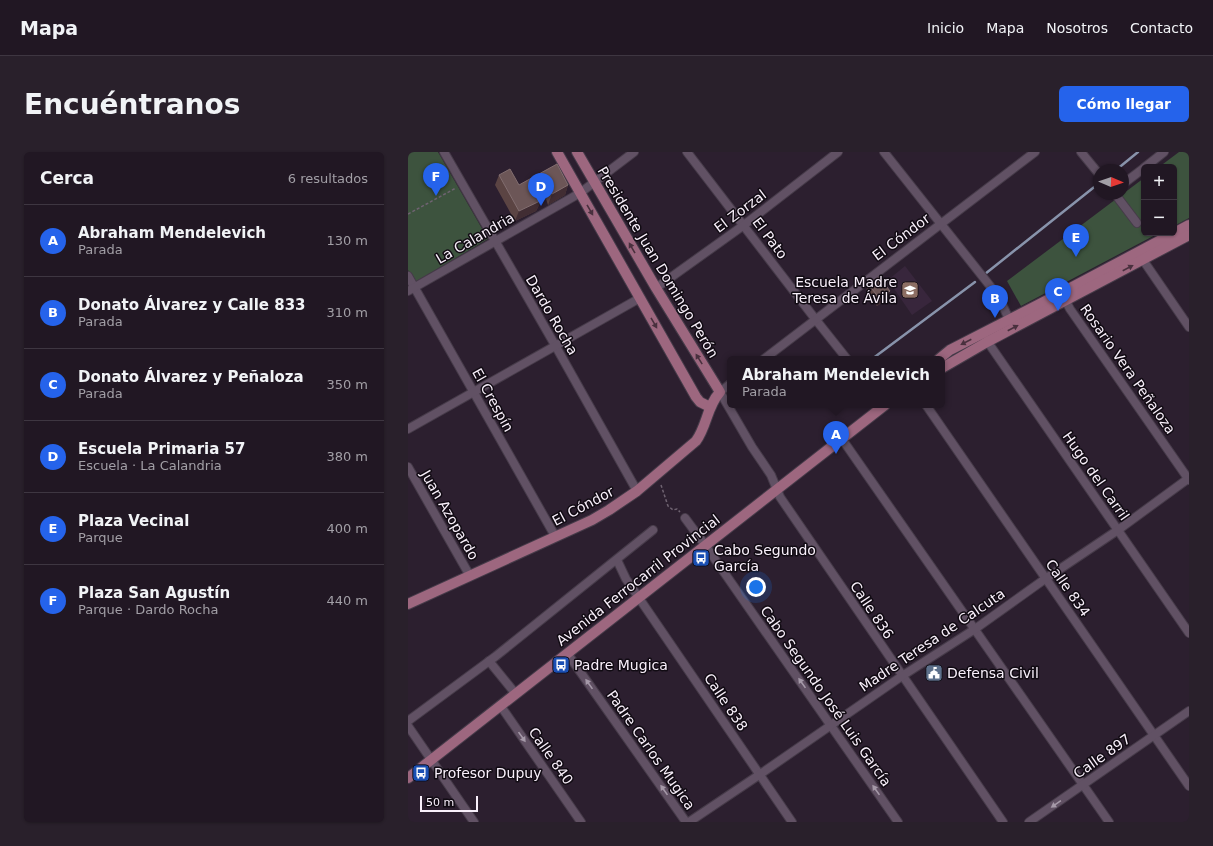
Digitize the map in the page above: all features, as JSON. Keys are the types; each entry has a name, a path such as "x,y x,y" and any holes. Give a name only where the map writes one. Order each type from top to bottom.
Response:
{"main road":[{"path":"557,152 696,397 700,402 710,407"},
{"name":"Presidente Juan Domingo Perón","path":"576,152 656,288 720,392"},
{"path":"1177,231 1189,225"},
{"path":"945,366 1010,319 1063,297 1143,260 1189,235"},
{"path":"943,356 950,350 985,338 1063,297 1169,236"},
{"name":"El Cóndor","path":"408,604 592,520 637,491 696,441 700,436 710,407 720,392"},
{"name":"Avenida Ferrocarril Provincial","path":"408,778 881,408"}],"street":[{"name":"Dardo Rocha","path":"444,152 637,491"},
{"name":"La Calandria","path":"411,290 580,193 634,152"},
{"name":"El Pato","path":"687,152 845,356"},
{"name":"El Zorzal","path":"656,288 744,225 838,152"},
{"path":"884,152 998,296 1010,319"},
{"name":"El Cóndor","path":"768,356 1036,152"},
{"path":"1081,152 1093,167"},
{"path":"1148,164 1164,152"},
{"path":"1129,179 1141,169"},
{"path":"1120,200 1137,223"},
{"path":"1143,260 1189,327"},
{"name":"El Crespín","path":"408,276 411,290 473,392 555,536"},
{"name":"Rosario Vera Peñaloza","path":"1063,297 1189,479"},
{"path":"408,429 640,298"},
{"name":"Hugo del Carril","path":"985,338 1189,633"},
{"name":"El Cóndor","path":"720,392 727,386"},
{"name":"Presidente Juan Domingo Perón","path":"720,392 727,404"},
{"name":"Presidente Juan Domingo Perón","path":"729,408 752,447 771,475 777,490"},
{"name":"Calle 834","path":"928,408 1189,786"},
{"path":"842,439 1109,822"},
{"name":"Juan Azopardo","path":"408,467 470,576"},
{"name":"Madre Teresa de Calcuta","path":"687,822 974,629 1118,530 1189,479"},
{"name":"Calle 836","path":"777,490 780,497 1003,822"},
{"name":"Cabo Segundo José Luis García","path":"684,518 705,545 898,822"},
{"path":"408,721 489,661 653,530"},
{"name":"Calle 838","path":"617,560 626,579 638,597 792,822"},
{"name":"Padre Carlos Mugica","path":"567,653 687,822"},
{"path":"489,661 515,693"},
{"name":"Calle 840","path":"500,705 581,822"},
{"name":"Calle 897","path":"1030,822 1189,711"},
{"path":"408,726 474,822"}],"path":[{"path":"408,214 463,184"},
{"path":"661,486 668,506 673,510 677,509 684,518"}],"shaded area":[{"name":"Escuela Madre Teresa de Ávila","path":"905,266 932,301 912,315 888,280"}],"green space":[{"path":"408,152 438,152 488,239 415,282 408,270"},
{"path":"1179,152 1189,152 1189,218 1177,224 1177,164 1163,164"},
{"path":"1141,180 1141,236 1153,236 1021,306 1007,281 1115,200 1129,200 1129,189"}],"building":[{"path":"557,164 568,185 552,194 549,189 537,196 540,201 519,211 499,175 510,169 519,185"},
{"path":"879,277 890,291 880,299 868,284"}],"waterway":[{"path":"1123,164 1138,152"},
{"path":"985,274 1093,188"},
{"path":"876,356 975,282"}],"place":[{"name":"Plaza San Agustín","path":"436,196"},
{"name":"Escuela Primaria 57","path":"541,206"},
{"name":"Plaza Vecinal","path":"1076,257"},
{"name":"Escuela Madre Teresa de Ávila","path":"910,290"},
{"name":"Donato Álvarez y Peñaloza","path":"1058,311"},
{"name":"Donato Álvarez y Calle 833","path":"995,318"},
{"name":"Abraham Mendelevich","path":"836,454"},
{"name":"Cabo Segundo García","path":"701,558"},
{"name":"Padre Mugica","path":"561,665"},
{"name":"Defensa Civil","path":"934,673"},
{"name":"Profesor Dupuy","path":"421,773"}]}
